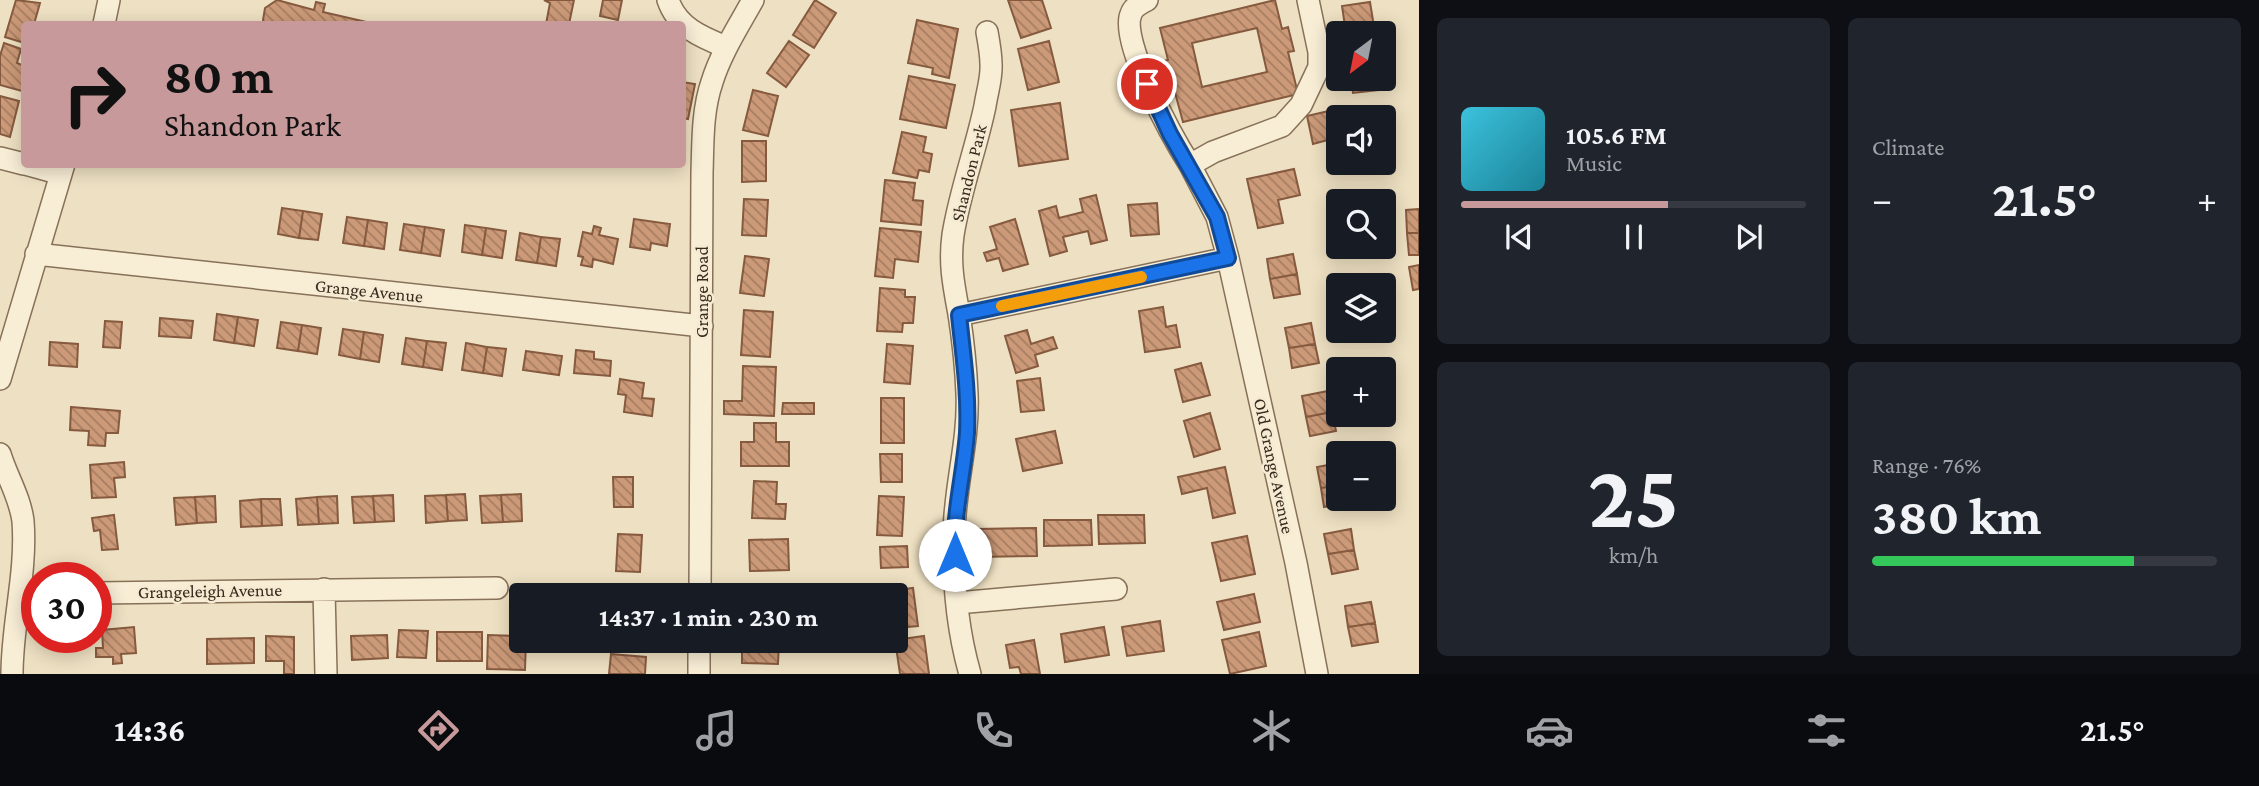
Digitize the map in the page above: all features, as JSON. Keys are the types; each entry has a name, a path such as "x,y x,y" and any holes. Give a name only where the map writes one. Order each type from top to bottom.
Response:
{"street":[{"path":"105,21 109,0"},
{"path":"668,0 681,21"},
{"name":"Grange Road","path":"700,583 702,173 705,116 711,83 726,47 753,0"},
{"name":"Old Grange Avenue","path":"1147,0 1129,16 1133,44 1140,67 1170,134 1217,217 1296,563 1317,674"},
{"path":"1190,166 1213,152 1282,126 1301,105 1319,67 1319,52 1307,0"},
{"path":"686,27 726,47"},
{"name":"Shandon Park","path":"970,674 962,649 954,531 967,434 967,393 959,315 952,284 953,236 979,138 990,83 992,64 987,32"},
{"path":"0,158 21,163"},
{"path":"0,379 63,169"},
{"name":"Grange Avenue","path":"36,254 702,326"},
{"path":"959,315 1228,258"},
{"path":"0,454 23,520 24,563 12,674"},
{"name":"Grangeleigh Avenue","path":"112,593 497,588"},
{"path":"324,589 326,674"},
{"path":"957,603 1116,589"},
{"path":"699,653 699,674"}],"building":[{"path":"16,0 40,3 35,21 21,21 21,42 5,37"},
{"path":"277,0 314,10 316,2 325,4 323,12 362,21 264,21 265,8"},
{"path":"544,0 574,0 570,21 547,21 550,3"},
{"path":"603,0 622,0 618,20 600,16"},
{"path":"815,0 836,13 814,48 793,35"},
{"path":"1008,0 1042,0 1051,28 1021,38"},
{"path":"1275,0 1282,29 1288,27 1294,51 1288,52 1298,94 1183,122 1174,89 1170,90 1163,61 1168,60 1160,28","holes":["1257,28 1267,72 1202,87 1192,43"]},
{"path":"1370,2 1373,21 1344,21 1342,6"},
{"path":"917,20 958,29 949,78 932,74 933,68 908,63"},
{"path":"789,41 809,55 786,87 767,73"},
{"path":"1049,41 1059,82 1028,90 1018,49"},
{"path":"4,43 21,49 17,63 21,65 21,91 0,85 0,56"},
{"path":"909,76 955,85 946,128 900,119"},
{"path":"686,83 695,84 686,119"},
{"path":"753,90 778,96 768,136 743,130"},
{"path":"0,96 19,101 10,137 0,134"},
{"path":"1060,103 1068,159 1019,166 1011,110"},
{"path":"1326,112 1326,140 1313,144 1307,116"},
{"path":"902,132 926,137 923,152 932,154 929,172 919,170 917,178 893,173"},
{"path":"742,141 766,141 766,181 742,182"},
{"path":"1294,169 1300,195 1278,200 1283,223 1258,228 1247,179"},
{"path":"885,180 915,183 913,200 923,201 921,225 881,221"},
{"path":"1096,195 1107,240 1091,244 1088,231 1063,237 1067,251 1050,256 1039,211 1056,206 1059,218 1083,212 1080,199"},
{"path":"744,199 768,200 766,236 742,235"},
{"path":"1157,203 1159,234 1131,236 1128,205"},
{"path":"282,208 303,211 299,238 278,234"},
{"path":"1419,209 1419,233 1407,233 1406,210"},
{"path":"303,211 322,214 318,240 299,238"},
{"path":"347,217 368,220 364,246 343,243"},
{"path":"634,219 670,224 667,246 651,243 650,250 630,247"},
{"path":"1015,219 1028,264 1003,271 999,258 987,261 984,253 997,249 990,227"},
{"path":"368,220 387,223 384,249 364,246"},
{"path":"404,224 425,227 421,253 400,250"},
{"path":"465,225 486,228 482,255 462,252"},
{"path":"594,226 601,228 599,235 618,239 613,264 593,259 592,267 581,265 583,257 578,256 583,232 592,234"},
{"path":"425,227 444,230 440,256 421,253"},
{"path":"486,228 506,231 502,258 482,255"},
{"path":"880,228 921,232 918,262 895,259 893,278 875,276"},
{"path":"520,233 541,237 537,263 516,260"},
{"path":"1407,233 1419,233 1419,255 1409,255"},
{"path":"541,237 560,239 556,266 537,263"},
{"path":"1293,254 1297,274 1270,279 1267,259"},
{"path":"745,256 769,259 764,296 740,293"},
{"path":"1419,265 1419,289 1413,290 1409,267"},
{"path":"1297,274 1300,294 1274,298 1270,279"},
{"path":"880,288 905,290 905,297 915,297 913,323 903,323 902,332 877,331"},
{"path":"1163,307 1166,327 1176,325 1180,347 1145,352 1139,311"},
{"path":"744,310 773,312 770,357 741,355"},
{"path":"217,314 238,317 234,343 214,340"},
{"path":"238,317 258,320 254,346 234,343"},
{"path":"160,318 193,321 191,338 159,336"},
{"path":"105,321 122,322 120,348 103,347"},
{"path":"281,322 302,325 298,351 277,348"},
{"path":"1311,323 1315,344 1289,348 1285,328"},
{"path":"302,325 321,328 317,354 298,351"},
{"path":"343,329 364,332 360,359 339,355"},
{"path":"1027,330 1031,344 1053,337 1057,348 1035,355 1038,366 1016,373 1005,336"},
{"path":"364,332 383,335 379,362 360,359"},
{"path":"406,338 427,341 423,367 402,364"},
{"path":"427,341 446,343 442,370 423,367"},
{"path":"50,342 78,344 77,367 49,365"},
{"path":"466,343 487,347 483,373 462,370"},
{"path":"887,344 913,346 910,384 884,382"},
{"path":"1315,344 1319,363 1292,368 1289,348"},
{"path":"487,347 506,349 502,376 483,373"},
{"path":"576,350 594,352 594,359 611,361 610,376 574,373"},
{"path":"526,351 562,356 559,375 523,370"},
{"path":"1201,363 1210,395 1183,402 1175,370"},
{"path":"743,366 776,367 774,416 724,414 724,401 742,401"},
{"path":"1040,378 1044,410 1021,412 1017,381"},
{"path":"620,379 644,383 642,398 654,399 652,416 624,412 626,395 618,394"},
{"path":"1326,391 1326,413 1306,417 1302,396"},
{"path":"881,398 904,398 904,443 881,443"},
{"path":"783,403 814,403 814,414 782,414"},
{"path":"71,407 120,411 118,433 106,433 105,446 88,445 89,431 70,430"},
{"path":"1210,413 1220,449 1194,457 1184,421"},
{"path":"1326,413 1326,427 1335,427 1336,431 1310,436 1306,417"},
{"path":"754,423 776,423 776,442 789,442 789,466 741,466 741,442 754,442"},
{"path":"1055,431 1062,463 1023,471 1016,439"},
{"path":"880,454 902,454 902,482 881,482"},
{"path":"124,462 125,477 114,478 116,497 92,498 90,465"},
{"path":"1326,465 1326,487 1321,488 1317,467"},
{"path":"1225,467 1235,513 1213,518 1207,488 1182,494 1178,477"},
{"path":"613,477 633,477 633,507 614,507"},
{"path":"754,481 777,482 776,504 786,504 785,519 752,518"},
{"path":"1326,487 1326,507 1324,507 1321,488"},
{"path":"465,494 467,520 448,521 446,495"},
{"path":"521,494 522,521 503,522 501,495"},
{"path":"393,495 394,521 375,522 373,496"},
{"path":"446,495 448,521 426,523 425,496"},
{"path":"501,495 503,522 482,523 480,496"},
{"path":"215,496 216,522 197,523 195,497"},
{"path":"337,496 338,523 319,524 317,497"},
{"path":"373,496 375,522 354,523 352,497"},
{"path":"879,496 904,497 902,536 877,535"},
{"path":"195,497 197,523 176,525 174,498"},
{"path":"317,497 319,524 298,525 296,499"},
{"path":"261,499 280,499 282,525 262,526"},
{"path":"261,499 262,526 241,527 240,501"},
{"path":"114,515 118,549 102,550 100,530 94,531 92,518"},
{"path":"1098,515 1144,515 1145,543 1099,544"},
{"path":"1044,520 1091,520 1092,545 1044,546"},
{"path":"1036,528 1037,556 978,557 977,529"},
{"path":"1351,529 1354,550 1328,554 1324,534"},
{"path":"618,534 642,535 640,572 616,571"},
{"path":"1247,536 1255,574 1221,581 1212,543"},
{"path":"788,539 789,570 750,571 749,540"},
{"path":"907,546 908,567 881,568 880,547"},
{"path":"1354,550 1358,569 1332,574 1328,554"},
{"path":"913,588 918,626 908,627 908,589"},
{"path":"1254,594 1260,622 1224,630 1217,602"},
{"path":"1371,602 1375,623 1348,627 1345,606"},
{"path":"1160,621 1164,651 1127,656 1122,627"},
{"path":"1375,623 1378,642 1352,646 1348,627"},
{"path":"134,627 136,653 121,654 122,663 113,664 113,657 96,657 96,653 112,653 112,629"},
{"path":"1104,627 1109,655 1065,662 1061,634"},
{"path":"399,630 428,631 426,658 397,657"},
{"path":"437,632 482,632 482,661 437,661"},
{"path":"1259,632 1266,666 1230,674 1222,640"},
{"path":"387,635 388,658 352,660 351,636"},
{"path":"488,635 509,636 509,653 526,653 525,670 487,669"},
{"path":"266,636 294,637 294,674 284,674 284,661 266,661"},
{"path":"924,636 929,674 900,674 897,653 908,653 908,638"},
{"path":"254,638 254,663 207,664 207,639"},
{"path":"1034,640 1040,674 1021,674 1019,667 1010,668 1006,645"},
{"path":"742,653 778,653 778,664 742,663"},
{"path":"611,654 646,657 645,674 609,674"}],"slow traffic":[{"path":"1002,306 1141,277"}],"route":[{"path":"955,555 954,531 967,434 967,393 959,315 1228,258 1217,217 1170,134 1147,84"}]}
